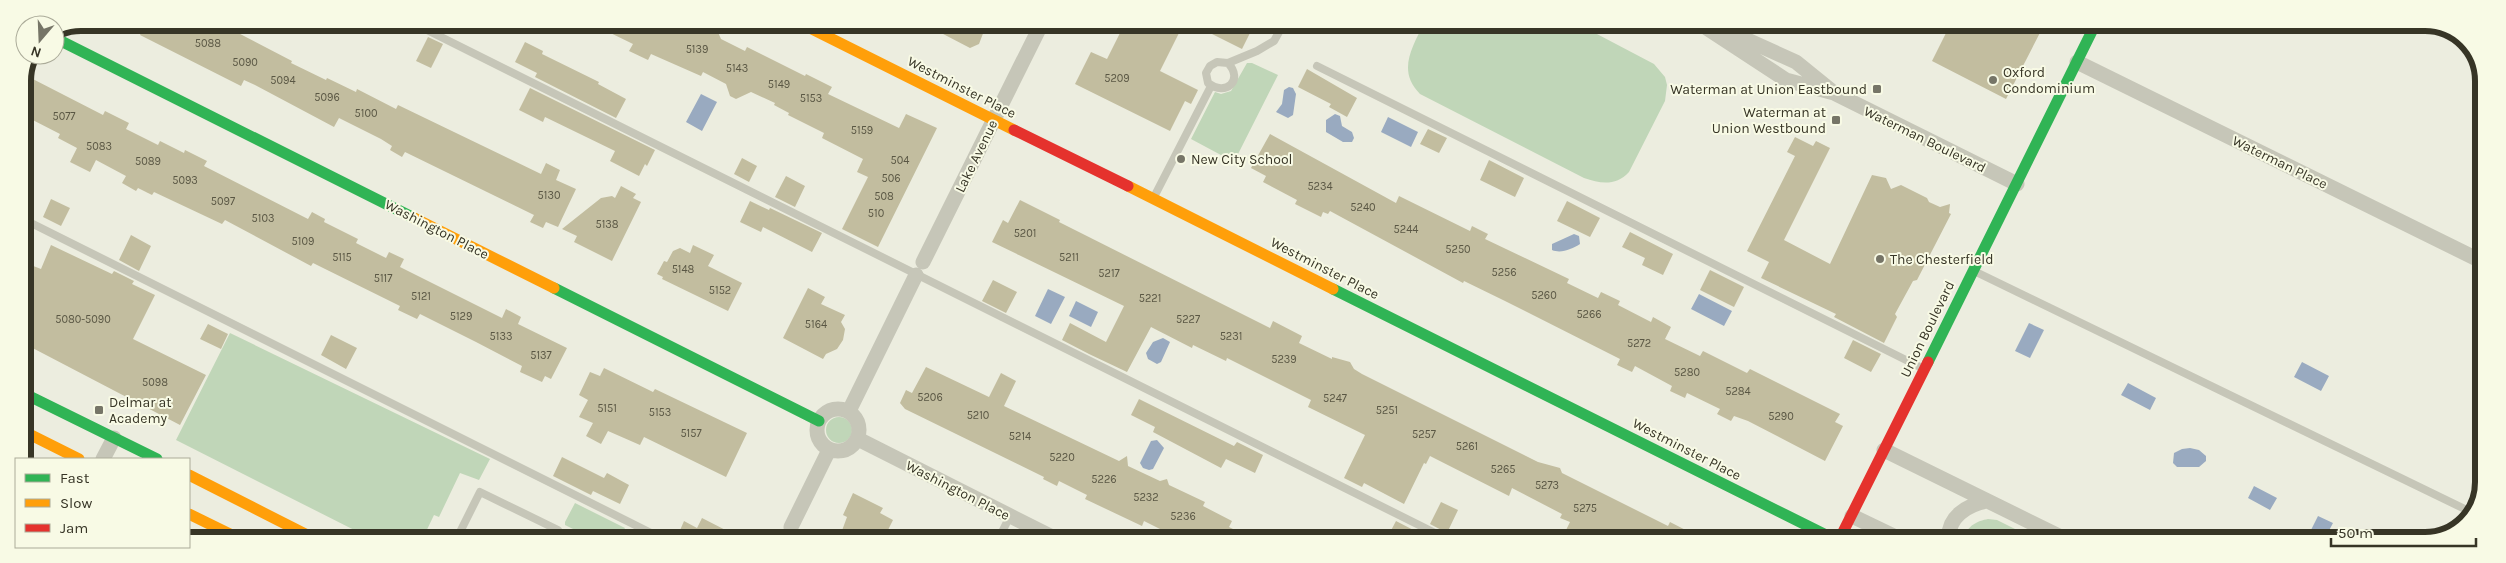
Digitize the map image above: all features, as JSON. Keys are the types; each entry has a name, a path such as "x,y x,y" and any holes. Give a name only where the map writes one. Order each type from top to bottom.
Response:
{"street":[{"name":"Westminster Place","path":"816,31 1822,532"},
{"name":"Lake Avenue","path":"849,411 1038,31"},
{"name":"Waterman Boulevard","path":"1711,31 1786,80 1834,93 2016,184"},
{"name":"Waterman Boulevard","path":"1728,31 1796,62 1834,93"},
{"name":"Union Boulevard","path":"1843,532 2092,31"},
{"name":"Washington Place","path":"65,43 819,421"},
{"name":"Waterman Place","path":"2076,62 2475,258"},
{"path":"31,397 155,458"},
{"path":"835,409 849,411 858,420 860,426 858,440 849,449 836,452 829,450 819,440 817,434 819,421 823,415 835,409"},
{"path":"31,435 77,458"},
{"path":"104,458 114,438"},
{"name":"Washington Place","path":"858,440 1042,532"},
{"path":"791,527 829,450"},
{"path":"1884,450 2051,532"},
{"path":"190,476 301,532"},
{"path":"1948,532 1958,513 1972,504 1987,501"},
{"path":"190,515 224,532"},
{"path":"1852,516 1885,532"}],"lane":[{"path":"429,31 920,269 1433,532"},
{"path":"1228,63 1235,73 1231,85 1223,89 1211,86 1208,83 1206,73 1210,66 1217,62 1228,63 1257,51 1274,41 1280,31"},
{"path":"1317,66 1924,369"},
{"path":"1153,199 1211,86"},
{"path":"31,223 649,532"},
{"path":"1973,271 2466,510"},
{"path":"460,532 480,492 558,530 557,532"},
{"path":"1002,532 1010,516"}],"green space":[{"path":"1420,31 1591,31 1654,64 1665,77 1667,85 1665,101 1629,172 1614,182 1596,182 1584,178 1420,94 1409,77 1408,68 1411,50"},
{"path":"1247,63 1252,63 1278,75 1234,162 1191,139 1215,92 1221,94 1231,91"},
{"path":"230,333 490,459 479,480 460,473 439,517 434,515 426,532 358,532 176,440"},
{"path":"839,417 848,421 852,430 848,439 839,443 830,439 826,430 830,421"},
{"path":"575,503 625,528 623,532 579,532 565,525"},
{"path":"1988,519 1997,520 2021,532 1967,532 1972,525"}],"water":[{"path":"1289,87 1293,88 1296,94 1293,115 1288,118 1276,112 1282,104 1284,90"},
{"path":"701,94 717,102 702,131 686,122"},
{"path":"1335,114 1340,116 1342,126 1352,132 1354,138 1352,142 1343,142 1326,132 1326,120"},
{"path":"1388,117 1418,132 1411,147 1381,132"},
{"path":"1574,234 1579,236 1580,244 1563,251 1552,250 1552,244"},
{"path":"1048,289 1065,297 1051,324 1035,316"},
{"path":"1699,294 1732,311 1724,326 1691,309"},
{"path":"1076,301 1098,312 1091,327 1069,316"},
{"path":"2029,323 2044,330 2030,358 2015,351"},
{"path":"1163,338 1170,342 1161,362 1157,364 1148,359 1146,353 1153,342"},
{"path":"2302,362 2329,376 2321,391 2294,377"},
{"path":"2128,383 2156,398 2150,410 2121,395"},
{"path":"1157,440 1164,448 1153,469 1143,468 1140,463 1151,441"},
{"path":"2190,448 2199,450 2206,456 2206,461 2199,467 2177,467 2173,463 2174,453"},
{"path":"2254,486 2277,498 2270,510 2248,498"},
{"path":"2318,516 2333,523 2328,532 2310,532"}],"building":[{"path":"142,31 234,31 292,61 291,63 326,80 327,78 356,92 357,89 396,109 398,105 541,174 546,163 560,170 556,180 576,189 558,227 546,222 543,228 530,222 534,215 405,152 402,157 390,150 392,146 381,139 339,118 334,127 255,85 244,80 241,86 140,35"},
{"path":"606,31 717,31 721,39 745,51 747,47 805,76 806,74 832,87 828,94 899,128 906,114 937,128 878,247 842,229 868,177 857,172 863,159 822,138 824,133 788,115 789,113 774,105 775,103 751,92 736,99 730,96 726,84 703,72 701,76 651,54 648,60 629,51 633,44"},
{"path":"937,31 984,31 979,44 970,48"},
{"name":"New City School","path":"1121,31 1180,31 1160,71 1198,90 1191,104 1185,101 1170,131 1075,84 1091,52 1107,59"},
{"path":"1206,31 1251,31 1242,49"},
{"name":"Oxford Condominium","path":"1947,31 2041,31 2006,99 1932,61"},
{"path":"428,37 443,44 431,68 416,61"},
{"path":"525,42 543,51 542,54 599,82 598,84 626,99 616,118 535,77 537,73 515,62"},
{"path":"1307,69 1357,98 1347,117 1329,107 1331,104 1298,87"},
{"path":"31,78 103,115 105,111 129,123 126,129 158,145 160,141 184,153 185,150 207,161 204,166 308,219 312,212 325,219 324,222 358,239 356,243 386,258 389,252 404,259 400,267 502,318 506,309 521,317 518,324 567,348 551,379 545,376 542,382 520,372 522,366 476,342 420,314 417,319 398,310 400,306 313,263 311,266 225,220 222,224 154,192 152,195 138,188 136,191 122,183 126,176 96,160 90,172 70,162 77,148 58,138 60,134 31,119"},
{"path":"530,88 655,150 647,166 645,164 639,176 610,161 615,151 545,117 543,122 519,110"},
{"path":"1428,129 1447,138 1439,153 1420,144"},
{"path":"1270,134 1396,203 1399,196 1470,231 1472,226 1488,234 1485,239 1569,279 1567,283 1598,298 1601,292 1620,301 1618,305 1651,322 1653,317 1671,327 1665,339 1700,356 1703,351 1747,373 1750,369 1840,414 1835,422 1843,426 1825,461 1748,421 1734,416 1731,421 1717,414 1720,409 1687,393 1685,398 1670,391 1672,386 1635,366 1632,372 1617,365 1620,359 1464,281 1463,283 1330,211 1328,214 1323,212 1321,217 1295,204 1297,200 1263,182 1266,176 1251,168"},
{"path":"1795,137 1813,146 1816,141 1830,148 1784,240 1830,264 1872,175 1886,178 1891,189 1901,185 1940,207 1950,204 1949,213 1951,214 1917,280 1913,281 1895,314 1897,317 1884,343 1834,317 1836,314 1761,278 1769,262 1747,251 1795,156 1787,152"},
{"path":"742,158 757,166 749,182 734,174"},
{"path":"1489,160 1524,178 1515,197 1480,180"},
{"path":"786,176 805,186 795,207 775,197"},
{"path":"621,186 636,194 633,198 641,202 612,261 574,242 577,236 562,229 601,198 612,196 615,198"},
{"path":"51,199 70,208 61,226 43,217"},
{"path":"1020,200 1060,220 1059,222 1270,328 1273,321 1302,336 1299,343 1332,359 1332,357 1350,362 1354,369 1362,374 1538,462 1560,468 1562,473 1668,526 1670,522 1689,532 1565,532 1570,522 1560,518 1562,514 1512,488 1509,496 1430,456 1426,464 1424,463 1404,504 1364,483 1362,487 1344,478 1365,435 1308,407 1311,400 1227,358 1226,361 1193,345 1192,348 1151,327 1127,372 1062,340 1070,323 1106,342 1124,306 992,242 1003,220 1008,223"},
{"path":"750,201 769,210 770,208 822,233 812,252 763,227 761,232 740,222"},
{"path":"1567,201 1600,218 1590,237 1557,221"},
{"path":"1630,232 1673,254 1663,275 1642,265 1645,258 1622,247"},
{"path":"131,235 151,246 139,271 119,260"},
{"path":"51,245 112,274 114,271 134,281 132,284 155,295 133,339 206,375 180,425 31,347 31,265 41,269"},
{"path":"693,245 714,255 708,266 742,283 728,311 662,279 663,277 657,274 664,261 667,262 673,251 680,248 690,253"},
{"path":"1710,270 1744,287 1734,307 1700,290"},
{"path":"993,280 1017,292 1006,313 982,301"},
{"path":"808,288 825,297 821,304 845,315 841,322 845,329 843,340 837,349 826,354 823,359 783,338"},
{"path":"208,324 228,334 221,349 200,339"},
{"path":"331,335 357,348 346,369 321,355"},
{"path":"1853,340 1881,354 1871,372 1844,358"},
{"path":"926,367 989,397 1001,373 1016,381 1004,406 1119,461 1127,456 1128,466 1160,481 1167,479 1169,485 1205,502 1203,506 1232,521 1229,527 1239,532 1166,532 1144,521 1142,526 1085,499 1087,495 1059,481 1057,486 1043,479 1044,477 905,409 900,403 906,390 912,393"},
{"path":"604,368 653,392 655,389 747,433 726,477 644,437 640,445 608,431 601,444 586,436 593,423 579,417 588,400 579,395 590,372 600,376"},
{"path":"1139,399 1234,446 1237,442 1263,455 1255,473 1226,459 1221,468 1153,432 1155,427 1131,415"},
{"path":"562,457 604,478 607,473 629,485 620,504 593,491 591,495 553,476"},
{"path":"853,493 883,508 880,513 893,520 887,532 841,532 847,517 843,515"},
{"path":"1441,502 1458,510 1447,532 1430,524"},
{"path":"702,518 729,532 679,532 684,521 697,528"},
{"path":"1396,521 1417,532 1390,532"}],"traffic: fast":[{"path":"1928,362 2092,31"},
{"path":"65,43 414,218"},
{"path":"554,288 819,421"},
{"path":"1333,289 1820,532"},
{"path":"31,397 155,458"}],"traffic: slow":[{"path":"816,31 1014,130"},
{"path":"1128,186 1333,289"},
{"path":"414,218 554,288"},
{"path":"31,435 77,458"},
{"path":"190,476 301,532"},
{"path":"190,514 226,532"}],"traffic: jam":[{"path":"1014,130 1128,186"},
{"path":"1843,532 1928,362"}],"place":[{"name":"Oxford Condominium","path":"1993,80"},
{"name":"Waterman at Union Eastbound","path":"1877,89"},
{"name":"Waterman at Union Westbound","path":"1836,120"},
{"name":"New City School","path":"1181,159"},
{"name":"The Chesterfield","path":"1880,259"},
{"name":"Delmar at Academy","path":"99,410"}]}
